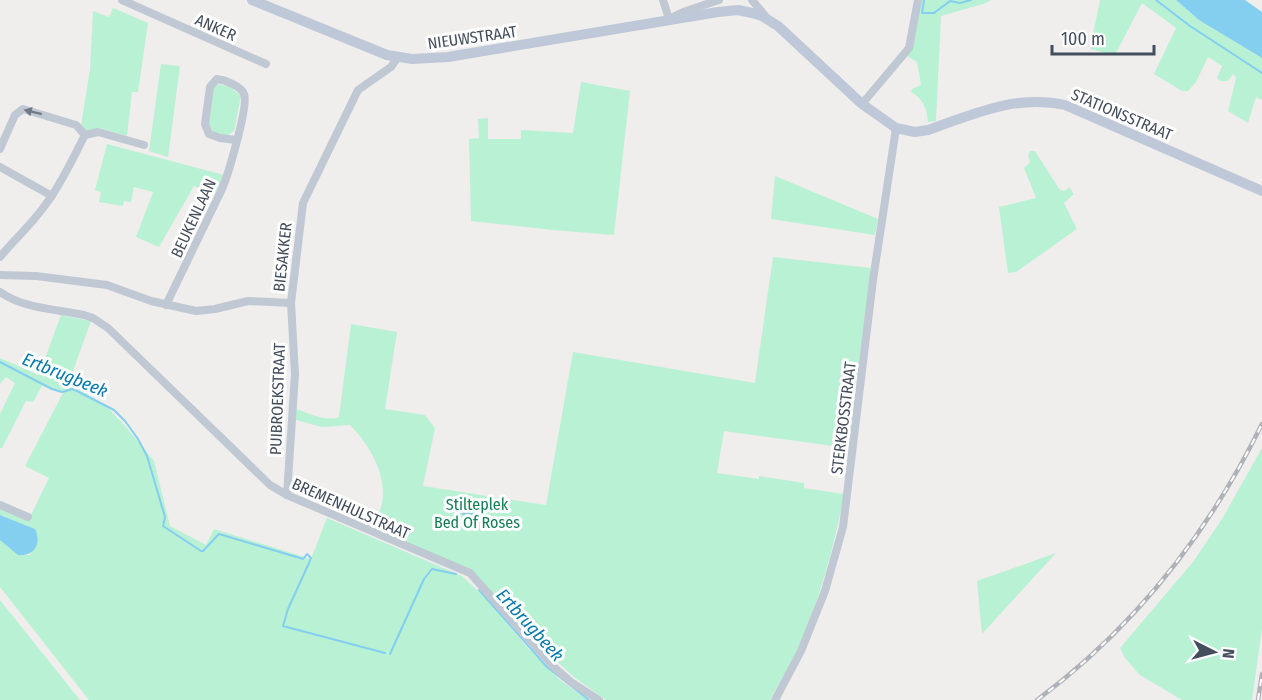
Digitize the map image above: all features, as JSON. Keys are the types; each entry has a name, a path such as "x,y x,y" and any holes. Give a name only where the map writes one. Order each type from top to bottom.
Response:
{"street":[{"name":"ANKER","path":"122,0 266,64"},
{"name":"NIEUWSTRAAT","path":"252,0 376,50 398,57 426,59 669,19 738,10 762,16 778,26 862,104 896,128"},
{"path":"663,0 669,19"},
{"name":"NIEUWSTRAAT","path":"669,19 719,0"},
{"name":"NIEUWSTRAAT","path":"752,0 768,20"},
{"path":"862,104 909,48 918,0"},
{"name":"BIESAKKER","path":"0,275 26,275 107,285 166,305 196,311 248,301 291,303 301,212 305,198 358,90 391,67 398,57"},
{"name":"BEUKENLAAN","path":"166,305 222,189 236,140 245,98 244,93 241,89 216,79 210,87 206,124 209,134 236,140"},
{"name":"STATIONSSTRAAT","path":"896,128 915,132 928,130 1020,101 1051,102 1065,105 1262,191"},
{"path":"0,149 15,115 23,109 76,125 86,135"},
{"name":"STERKBOSSTRAAT","path":"775,700 801,651 825,591 843,527 873,280 896,128"},
{"path":"0,257 25,231 52,196 86,135 98,132 144,145"},
{"path":"0,167 52,196"},
{"name":"BREMENHULSTRAAT","path":"0,292 12,300 27,305 84,315 108,328 270,485 286,495 470,573 556,669 599,700"},
{"name":"PUIBROEKSTRAAT","path":"286,495 295,374 291,303"},
{"path":"0,505 28,517"}],"green space":[{"path":"921,0 991,0 941,16 936,121 928,122 924,104 911,92 912,89 921,85 917,62 907,56"},
{"path":"1100,0 1176,0 1199,20 1262,58 1262,100 1256,97 1248,123 1228,111 1236,78 1233,74 1228,81 1220,81 1217,78 1222,66 1208,57 1196,82 1188,91 1182,91 1154,74 1176,28 1142,3 1115,55 1090,49"},
{"path":"113,8 148,23 138,92 132,92 127,136 99,128 86,131 81,126 90,69 93,11 109,17"},
{"path":"161,64 180,66 168,157 149,151"},
{"path":"581,82 630,91 614,235 471,221 469,139 479,138 478,119 488,118 488,139 521,139 521,130 573,133"},
{"path":"219,84 230,87 241,96 234,131 227,136 213,132 208,123 212,89"},
{"path":"107,144 224,175 215,194 194,186 159,247 136,237 153,192 134,187 131,202 124,201 123,206 99,202 101,192 95,190"},
{"path":"1030,151 1035,151 1060,190 1065,191 1069,187 1074,194 1064,203 1077,229 1016,272 1008,273 999,207 1036,198 1024,168 1030,162 1028,155"},
{"path":"775,176 878,219 875,235 771,219"},
{"name":"Stilteplek Bed Of Roses","path":"773,257 871,268 848,448 724,431 717,473 759,479 759,476 804,483 804,488 844,494 832,549 810,620 792,661 770,700 606,700 574,677 541,647 475,574 371,527 383,499 381,475 365,442 350,425 322,427 296,420 296,409 323,418 339,417 351,324 397,332 385,409 425,415 435,428 423,486 546,505 573,352 755,383"},
{"path":"61,315 91,321 69,382 107,407 154,461 170,526 206,545 214,529 311,559 327,518 462,576 490,602 528,648 560,680 588,700 89,700 0,587 0,540 22,555 30,555 35,529 0,515 0,509 28,521 49,478 25,466 63,393 42,386 33,402 26,401 0,448 0,414 15,383 6,377 0,384 0,358 39,375"},
{"path":"1262,448 1262,628 1252,700 1182,700 1140,675 1125,658 1120,648 1193,562 1222,519"},
{"path":"1056,553 982,634 977,581"},
{"path":"0,600 80,700 0,700"}],"water":[{"path":"1176,0 1245,0 1262,12 1262,58 1199,20"},
{"path":"447,498 474,508 478,513 477,517 469,520 445,500"},
{"path":"0,515 35,529 38,540 32,552 18,555 0,540"}],"waterway":[{"path":"924,0 922,13 934,13 950,1 960,3 971,0"},
{"path":"1156,0 1190,26 1262,73"},
{"name":"Ertbrugbeek","path":"0,362 52,389 62,392 73,389 114,410 138,439 147,456 165,517 163,526 201,551 219,534 303,559 307,554 311,558 288,609 283,626 385,653"},
{"path":"390,654 424,579 432,569 456,574"},
{"name":"Ertbrugbeek","path":"479,590 547,667 589,700"}],"railway":[{"path":"1037,700 1106,642 1166,576 1218,503 1262,424"},
{"path":"1258,700 1262,674"}]}
